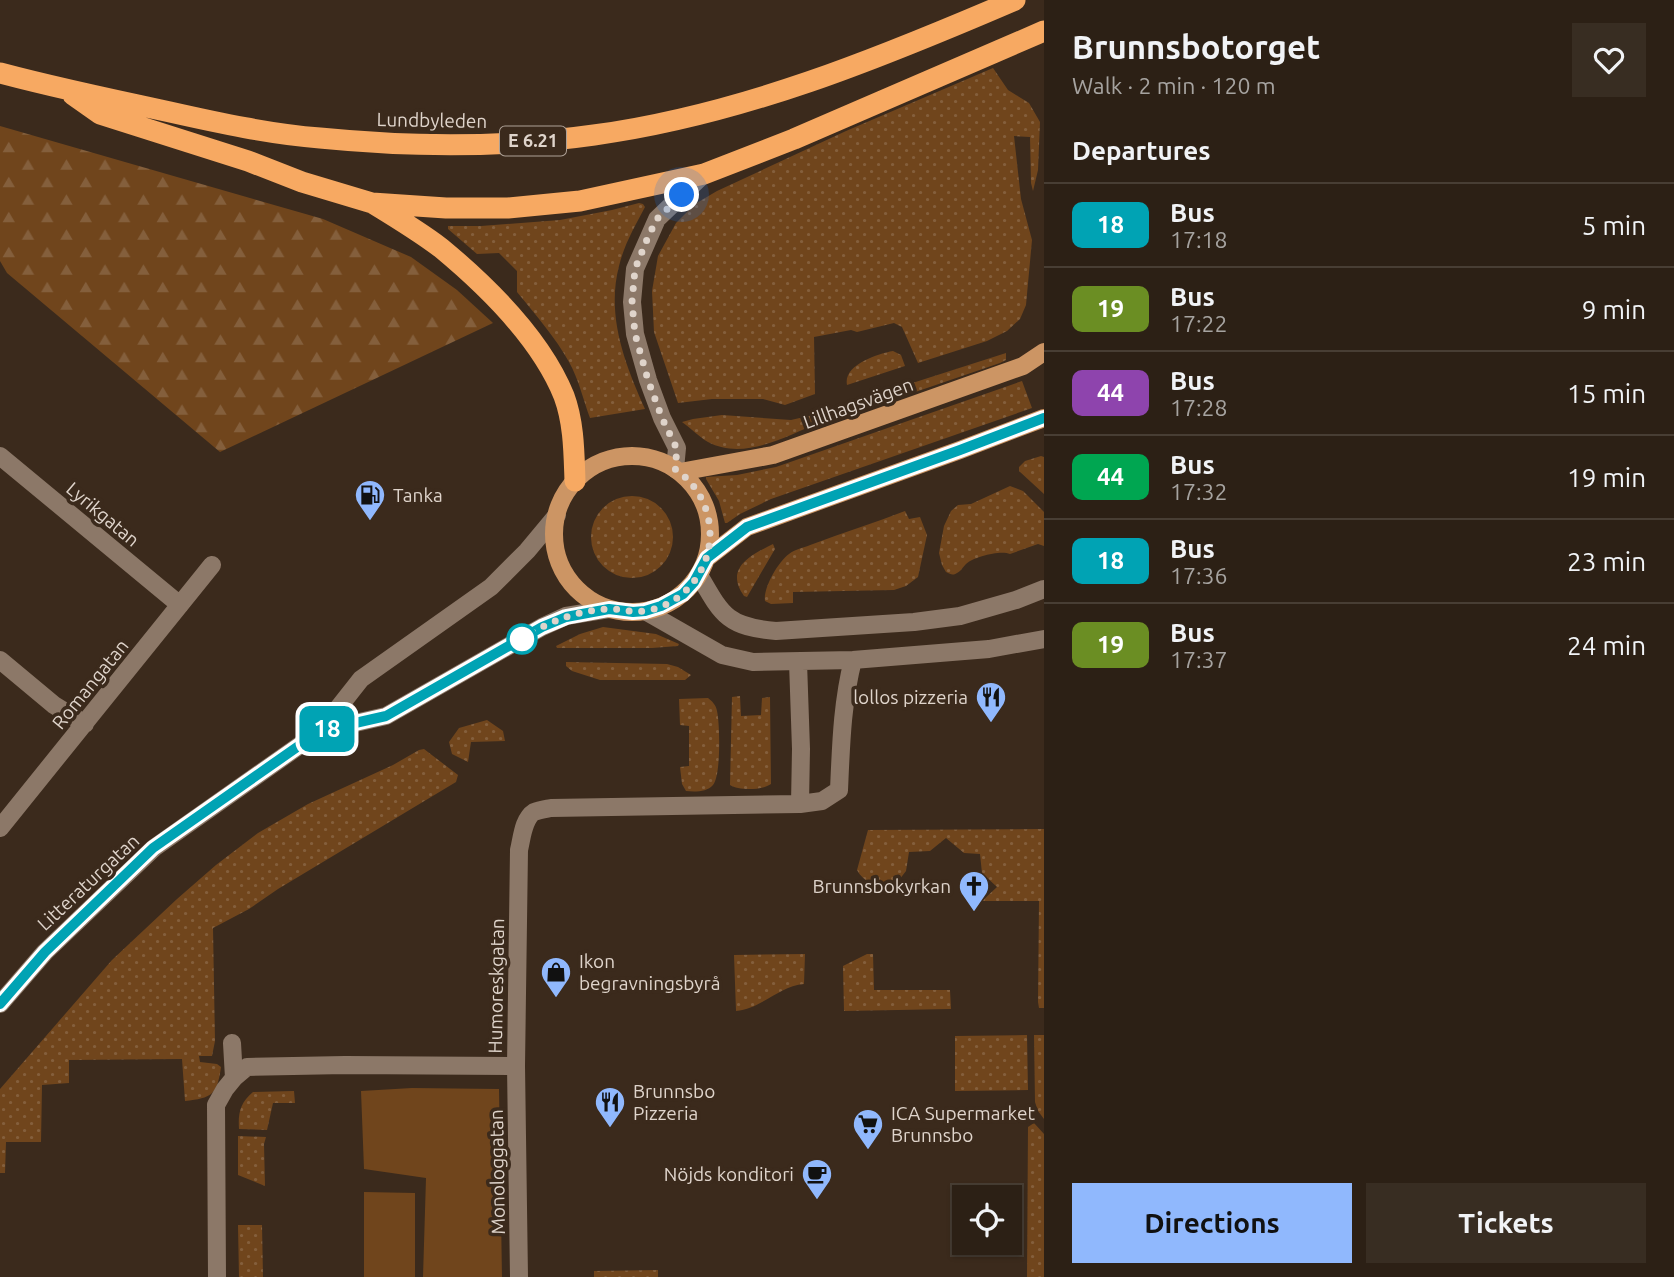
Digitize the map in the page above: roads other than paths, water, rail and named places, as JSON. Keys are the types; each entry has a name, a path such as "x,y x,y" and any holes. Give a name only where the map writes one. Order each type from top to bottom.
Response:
{"highway":[{"name":"Lundbyleden","path":"0,73 65,90 232,125 318,138 402,145 496,144 582,136 663,122 761,98 852,66 1015,0"},
{"name":"E 6.21","path":"65,90 100,114 372,203 446,208 508,208 580,201 704,174 794,139 1044,31"},
{"name":"E 6.21","path":"372,203 441,248 500,303 550,366 565,398 572,431 575,481"}],"main road":[{"name":"Lillhagsvägen","path":"677,470 773,456 1023,366 1044,352"},
{"name":"Lillhagsvägen","path":"707,558 747,527 1044,418"},
{"name":"Lillhagsvägen","path":"623,457 645,457 677,470 696,490 707,511 710,534 707,558 699,575 689,588 676,598 645,611 609,609 587,598 564,572 556,550 557,515 564,497 575,481 592,467 623,457"}],"street":[{"name":"E 6.21","path":"677,470 677,449 648,380 635,334 632,302 635,269 657,219 704,174"},
{"name":"Lyrikgatan","path":"0,456 180,605"},
{"name":"Litteraturgatan","path":"0,1004 45,952 153,848 320,731 361,679 491,587 527,551 557,515"},
{"name":"Romangatan","path":"0,828 212,565"},
{"path":"699,575 713,600 731,620 753,629 776,631 914,622 960,616 1044,589"},
{"name":"Litteraturgatan","path":"320,731 386,716 542,627 566,617 609,609"},
{"path":"645,611 722,655 753,662 852,660 989,649 1044,639"},
{"path":"0,660 54,705 85,724"},
{"name":"Humoreskgatan","path":"234,1078 247,1067 516,1066 519,850 528,819 535,812 551,808 800,804 822,800 839,790 846,687 852,660"},
{"path":"798,662 800,804"},
{"path":"218,1277 216,1105 234,1078 232,1042"},
{"name":"Monologgatan","path":"516,1066 519,1277"}],"place":[{"name":"Tanka","path":"370,522"},
{"name":"lollos pizzeria","path":"991,724"},
{"name":"Brunnsbokyrkan","path":"974,913"},
{"name":"Ikon begravningsbyrå","path":"556,999"},
{"name":"Brunnsbo Pizzeria","path":"610,1129"},
{"name":"ICA Supermarket Brunnsbo","path":"868,1151"},
{"name":"Nöjds konditori","path":"817,1201"}]}
